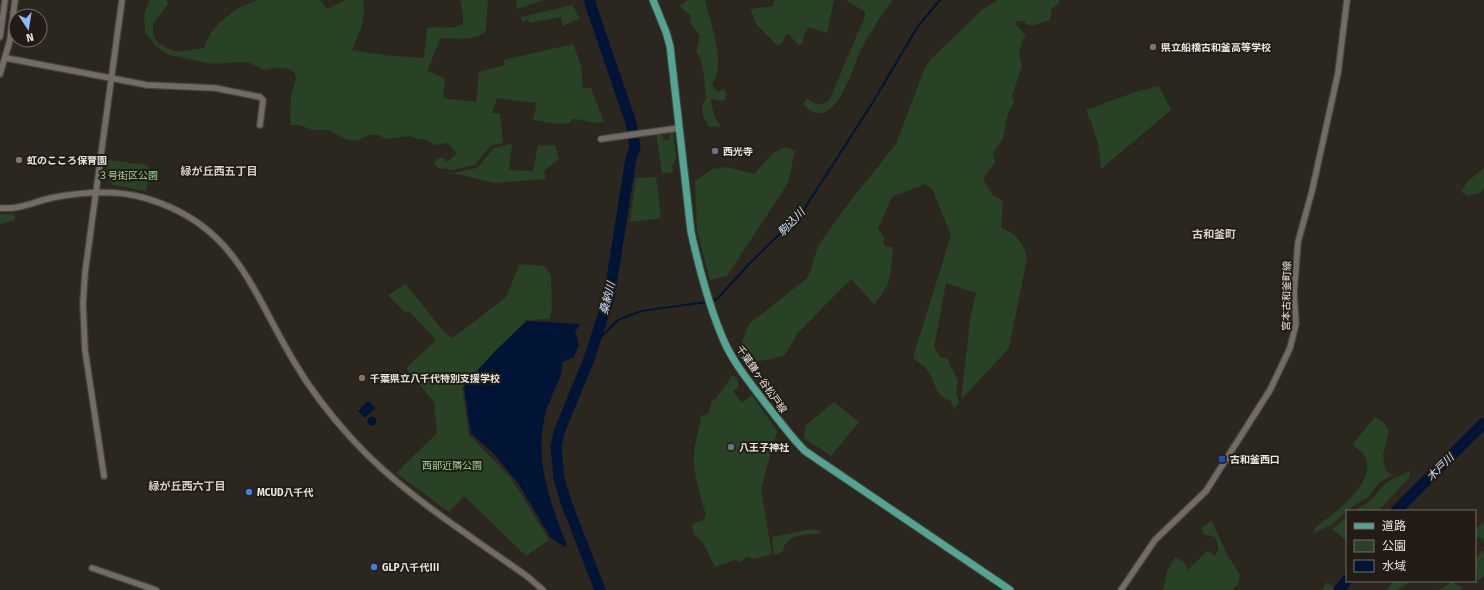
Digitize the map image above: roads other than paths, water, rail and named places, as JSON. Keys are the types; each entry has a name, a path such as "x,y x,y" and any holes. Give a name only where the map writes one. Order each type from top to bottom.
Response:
{"main road":[{"name":"千葉鎌ヶ谷松戸線","path":"653,0 670,46 691,232 713,311 724,341 739,367 790,435 805,451 1010,590"}],"street":[{"path":"0,37 5,0"},
{"path":"0,74 6,58 10,40 15,0"},
{"path":"104,476 86,367 83,325 85,273 122,0"},
{"name":"宮本古和釜町線","path":"1120,590 1155,540 1206,491 1270,390 1290,348 1296,324 1294,293 1298,242 1312,191 1338,73 1346,0"},
{"path":"6,58 147,85 215,88 260,97 263,100 260,125"},
{"path":"601,139 679,128"},
{"path":"0,208 18,208 50,199 80,193 96,192 130,194 163,205 189,218 213,235 246,274 310,387 353,440 404,486 528,577 543,590"},
{"path":"92,568 156,590"}],"water":[{"path":"527,321 580,324 575,332 579,345 574,357 563,362 560,377 547,408 541,444 545,478 549,495 567,546 565,547 551,538 518,483 493,453 471,433 464,388 466,383 496,350"},
{"path":"368,401 375,408 365,418 358,411"},
{"path":"370,417 374,417 376,421 374,425 370,425 368,423 368,419"}],"waterway":[{"name":"桑納川","path":"589,0 631,123 635,148 631,158 609,298 589,359 559,432 556,447 559,478 566,502 600,590"},
{"name":"駒込川","path":"712,301 717,299 750,263 803,211 873,102 918,26 940,0"},
{"name":"駒込川","path":"593,345 618,320 641,311 707,302"},
{"name":"木戸川","path":"1397,510 1484,423"},
{"name":"木戸川","path":"1339,590 1346,581"}],"place":[{"name":"県立船橋古和釜高等学校","path":"1153,47"},
{"name":"西光寺","path":"715,151"},
{"name":"虹のこころ保育園","path":"19,160"},
{"name":"千葉県立八千代特別支援学校","path":"362,378"},
{"name":"八王子神社","path":"731,447"},
{"name":"古和釜西口","path":"1222,459"},
{"name":"MCUD八千代","path":"249,492"},
{"name":"GLP八千代Ⅲ","path":"374,567"}],"district":[{"name":"緑が丘西五丁目","path":"219,171"},
{"name":"古和釜町","path":"1214,234"},
{"name":"緑が丘西六丁目","path":"187,486"}],"park label":[{"name":"３号街区公園","path":"128,175"},
{"name":"西部近隣公園","path":"452,465"}]}
